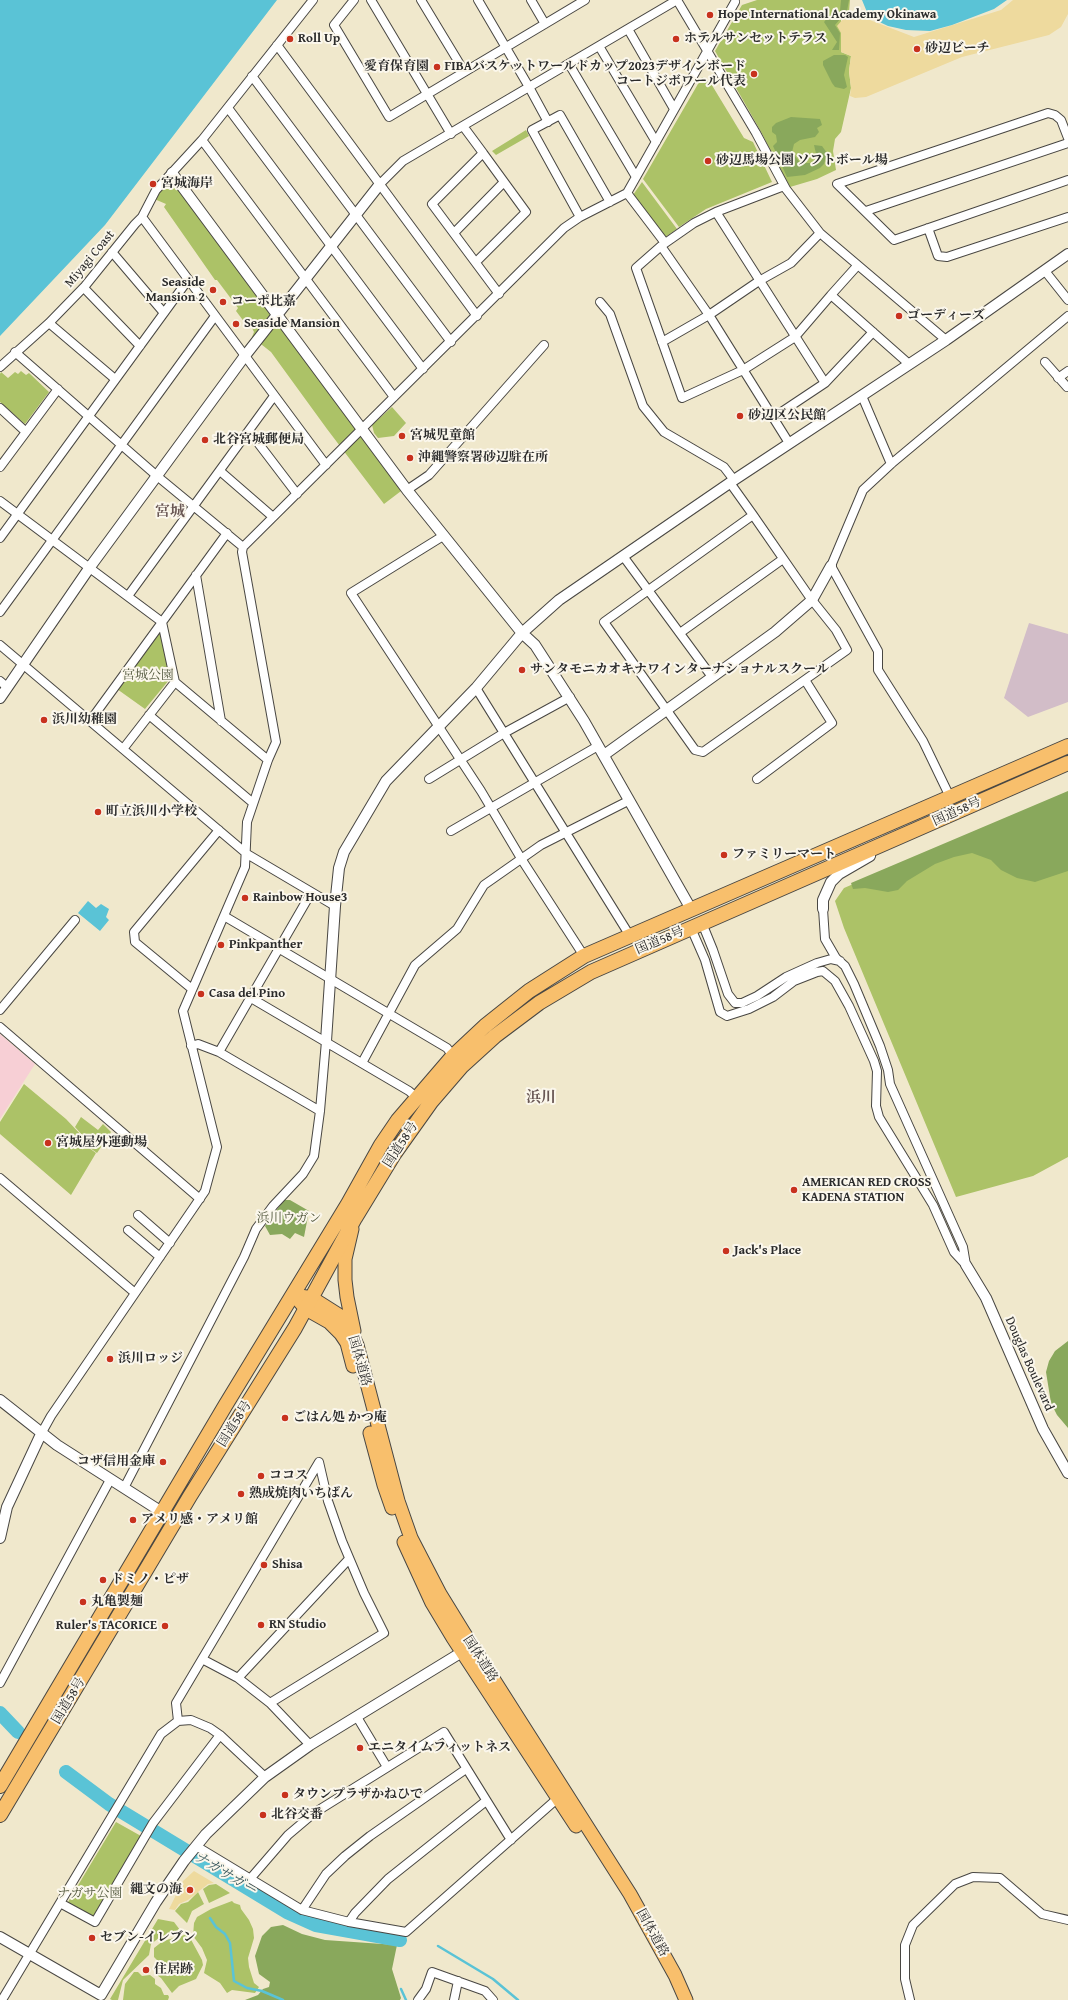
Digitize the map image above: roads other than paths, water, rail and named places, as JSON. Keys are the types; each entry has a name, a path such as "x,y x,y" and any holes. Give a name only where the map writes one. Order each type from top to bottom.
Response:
{"highway":[{"name":"国道58号","path":"0,1786 162,1512 294,1295 381,1145 398,1120 453,1056 484,1026 529,991 584,956 1068,746"},
{"name":"国道58号","path":"0,1815 176,1521 309,1304 355,1218 394,1154 423,1112 462,1066 495,1036 539,1003 591,972 1068,763"}],"main road":[{"path":"355,1218 345,1259 345,1280 357,1345"},
{"name":"国体道路","path":"294,1295 309,1304 342,1317 348,1325 357,1345 394,1487 411,1538 467,1649 558,1798 631,1909 676,2000"},
{"name":"国体道路","path":"309,1304 336,1328 346,1343 384,1484 405,1544 432,1603 467,1649 630,1894 675,1975 686,2000"}],"street":[{"name":"Miyagi Coast","path":"0,367 49,323 84,288 142,217 156,190 202,140 313,0"},
{"path":"354,0 334,25 389,117 507,48 584,0"},
{"path":"371,0 450,134"},
{"path":"421,0 464,72"},
{"path":"478,0 530,87 548,122"},
{"path":"531,0 545,24"},
{"path":"0,698 3,684 23,664 90,567 244,357 380,184 404,161 677,0 756,133 784,186 820,233 857,266 946,340"},
{"path":"0,1538 7,1507 41,1434 51,1416 205,1191 217,1147 183,1011 245,867 247,854 247,822 268,760 276,742 242,552 244,547 361,429 500,294 564,228 580,217 627,193 735,2"},
{"path":"628,29 674,109"},
{"path":"277,45 477,316"},
{"path":"599,46 656,142"},
{"path":"569,64 636,177"},
{"path":"252,76 451,342"},
{"path":"228,108 423,369"},
{"path":"1068,138 1061,120 1055,115 1048,113 838,184 894,240 1068,180"},
{"path":"580,217 532,130 560,115 610,202"},
{"path":"463,126 526,212 476,262"},
{"path":"202,140 394,397"},
{"path":"866,212 1068,143"},
{"path":"483,153 432,204 500,294"},
{"path":"172,173 407,490 522,633 535,646 570,697 691,909 697,925 705,960 720,1012 727,1016 749,1009 773,997 794,981 817,972 823,972 835,981 871,1047 888,1070 890,1084 963,1247 966,1265"},
{"path":"454,232 504,182"},
{"path":"784,186 716,212 694,223 663,244 636,268 682,398 743,370 795,337 857,266"},
{"path":"627,193 663,244 774,417 789,443"},
{"path":"716,212 824,383"},
{"path":"142,217 216,316 244,357 326,465"},
{"path":"928,228 938,256 947,257 1068,217"},
{"path":"662,342 709,315 759,281 791,263 820,233"},
{"path":"112,252 164,313"},
{"path":"124,1488 244,1257 256,1229 273,1206 303,1174 314,1156 326,1041 339,868 344,852 386,781 476,688 522,633 559,600 732,481 946,340 1068,254"},
{"path":"1045,271 1068,300"},
{"path":"0,538 188,280"},
{"path":"84,288 140,346"},
{"path":"831,295 909,364"},
{"path":"600,302 610,314 643,406 664,432 724,467 752,515 812,600 836,630 846,650 703,752 695,750 604,622 752,515"},
{"path":"0,612 216,316"},
{"path":"451,831 535,782 601,750 667,709 775,632 812,600 831,566 863,490 891,464 1068,316"},
{"path":"49,323 115,379"},
{"path":"774,417 824,383 873,332"},
{"path":"407,490 429,475 544,345"},
{"path":"15,352 158,476 244,547"},
{"path":"1045,362 1067,387"},
{"path":"1058,378 1068,371"},
{"path":"0,467 58,389"},
{"path":"128,596 195,507 274,396"},
{"path":"862,396 891,464"},
{"path":"0,408 26,432"},
{"path":"249,431 297,494"},
{"path":"220,471 273,517"},
{"path":"0,501 162,622 175,682 268,760"},
{"path":"90,721 227,533"},
{"path":"443,536 351,593 491,808 522,860 584,956"},
{"path":"623,556 712,677"},
{"path":"680,633 783,559"},
{"path":"831,566 878,651 878,670 923,741 950,797"},
{"path":"196,575 221,720"},
{"path":"0,644 247,854 335,906"},
{"path":"757,779 832,723 805,680"},
{"path":"123,748 175,682"},
{"path":"476,688 630,936"},
{"path":"429,779 504,733 570,697"},
{"path":"149,715 253,803"},
{"path":"362,1063 415,965 457,929 484,885 522,860 541,845 628,801"},
{"path":"192,989 135,942 134,932 219,830"},
{"path":"915,830 839,874 826,890 823,900 825,939 830,949 845,966 868,1019 876,1106 879,1118 902,1152 933,1205 954,1252 966,1265"},
{"path":"219,1052 311,893"},
{"path":"224,916 278,950 448,1048 453,1056"},
{"path":"0,1010 75,920"},
{"path":"697,925 713,950 728,994 735,1002 742,1003 757,996 786,977 821,961 831,959 840,961"},
{"path":"251,998 326,1041 409,1091 417,1098"},
{"path":"0,1027 200,1199"},
{"path":"191,1046 198,1044 219,1052 320,1110"},
{"path":"0,1178 135,1293"},
{"path":"138,1215 170,1243"},
{"path":"128,1230 160,1257"},
{"name":"Douglas Boulevard","path":"966,1265 986,1298 1043,1429 1068,1473"},
{"path":"0,1400 41,1434 110,1480 176,1521"},
{"path":"178,1721 176,1703 319,1462 328,1501 349,1559 384,1633 270,1703"},
{"path":"0,1683 110,1480"},
{"path":"238,1678 349,1559"},
{"path":"0,1937 100,1997 156,1902 184,1861 206,1834 264,1777 310,1745 467,1649"},
{"path":"202,1658 238,1678 270,1703 310,1745"},
{"path":"357,1717 387,1767"},
{"path":"2,2000 161,1734 178,1721 191,1720 203,1724 220,1735 264,1777"},
{"path":"250,1879 288,1835 314,1813 444,1732 511,1840"},
{"path":"60,1903 95,1922 153,1823 220,1735"},
{"path":"302,1910 326,1874 345,1856 370,1836 466,1769"},
{"path":"196,1846 302,1910 349,1922 406,1932 558,1798"},
{"path":"349,1922 355,1913 388,1879 486,1801"},
{"path":"910,2000 905,1979 906,1945 912,1925 955,1884 973,1877 1000,1878 1042,1914 1068,1920"},
{"path":"418,2000 426,1989 432,1972 485,1991 493,2000"},
{"path":"454,2000 458,1981"}],"water":[{"path":"0,0 277,0 105,225 0,336"},
{"path":"862,0 1007,0 994,9 952,25 930,31 906,30 888,26 869,17"},
{"path":"88,901 96,908 101,904 109,909 106,917 109,920 100,931 78,913"}],"waterway":[{"name":"ナガサガー","path":"0,1713 18,1732"},
{"name":"ナガサガー","path":"66,1772 109,1804 287,1912 316,1925 400,1940"},
{"path":"210,1918 216,1927 225,1934 230,1943 234,1981 247,1988 262,1991 283,2000"},
{"name":"ナガサガー","path":"438,1946 493,1979 518,2000"},
{"path":"401,1989 406,2000"}],"place":[{"name":"Hope International Academy Okinawa","path":"710,15"},
{"name":"Roll Up","path":"290,39"},
{"name":"ホテルサンセットテラス","path":"676,39"},
{"name":"砂辺ビーチ","path":"917,49"},
{"name":"愛育保育園","path":"437,67"},
{"name":"FIBAバスケットワールドカップ2023デザインボード コートジボワール代表","path":"754,74"},
{"name":"砂辺馬場公園 ソフトボール場","path":"708,161"},
{"name":"宮城海岸","path":"153,184"},
{"name":"Seaside Mansion 2","path":"213,290"},
{"name":"コーポ比嘉","path":"223,302"},
{"name":"ゴーディーズ","path":"899,316"},
{"name":"Seaside Mansion","path":"236,324"},
{"name":"砂辺区公民館","path":"740,416"},
{"name":"宮城児童館","path":"402,436"},
{"name":"北谷宮城郵便局","path":"205,440"},
{"name":"沖縄警察署砂辺駐在所","path":"410,458"},
{"name":"サンタモニカオキナワインターナショナルスクール","path":"522,670"},
{"name":"浜川幼稚園","path":"44,720"},
{"name":"町立浜川小学校","path":"98,812"},
{"name":"ファミリーマート","path":"724,855"},
{"name":"Rainbow House3","path":"245,898"},
{"name":"Pinkpanther","path":"221,945"},
{"name":"Casa del Pino","path":"201,994"},
{"name":"宮城屋外運動場","path":"48,1143"},
{"name":"AMERICAN RED CROSS KADENA STATION","path":"794,1190"},
{"name":"Jack's Place","path":"726,1251"},
{"name":"浜川ロッジ","path":"110,1359"},
{"name":"ごはん処 かつ庵","path":"285,1418"},
{"name":"コザ信用金庫","path":"163,1462"},
{"name":"ココス","path":"261,1476"},
{"name":"熟成焼肉いちばん","path":"241,1494"},
{"name":"アメリ感・アメリ館","path":"133,1520"},
{"name":"Shisa","path":"264,1565"},
{"name":"ドミノ・ピザ","path":"103,1580"},
{"name":"丸亀製麺","path":"83,1602"},
{"name":"RN Studio","path":"261,1625"},
{"name":"Ruler's TACORICE","path":"165,1626"},
{"name":"エニタイムフィットネス","path":"360,1748"},
{"name":"タウンプラザかねひで","path":"285,1795"},
{"name":"北谷交番","path":"263,1815"},
{"name":"縄文の海","path":"190,1890"},
{"name":"セブン-イレブン","path":"92,1938"},
{"name":"住居跡","path":"146,1970"}],"district":[{"name":"宮城","path":"170,512"},
{"name":"浜川","path":"541,1098"}],"park label":[{"name":"宮城公園","path":"148,676"},
{"name":"浜川ウガン","path":"289,1219"},
{"name":"ナガサ公園","path":"90,1894"}]}
